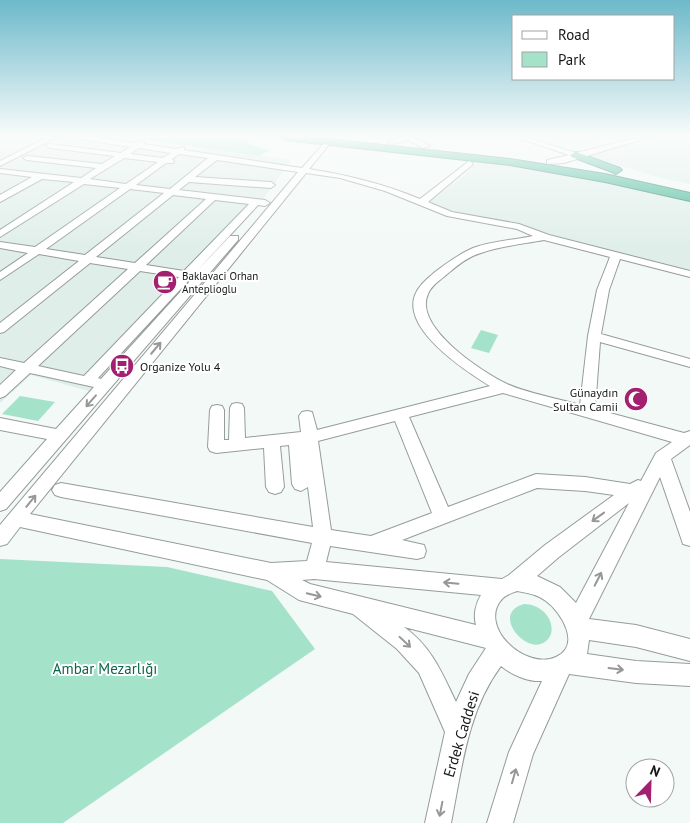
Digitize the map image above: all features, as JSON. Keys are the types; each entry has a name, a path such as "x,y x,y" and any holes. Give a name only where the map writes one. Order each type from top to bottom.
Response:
{"highway":[{"path":"590,175 690,197"},
{"path":"626,175 690,190"},
{"path":"631,175 635,177"}],"street":[{"path":"37,175 260,203"},
{"path":"0,234 91,175"},
{"path":"0,277 143,175"},
{"path":"0,329 193,175"},
{"path":"188,179 214,175"},
{"path":"247,175 271,185"},
{"path":"87,381 187,275 288,175"},
{"path":"0,538 292,175"},
{"path":"345,175 422,202 450,214 519,227 545,237 690,274"},
{"path":"422,202 454,175"},
{"path":"0,199 40,176"},
{"path":"0,393 213,197"},
{"path":"0,504 200,278 260,203"},
{"path":"545,237 504,243 467,254 432,281 421,295 420,313 431,332 466,365 503,388 688,438"},
{"path":"0,245 200,278"},
{"path":"587,411 594,336 604,290 616,255"},
{"path":"594,336 690,363"},
{"path":"0,362 105,385"},
{"path":"217,410 216,447 303,438 503,388"},
{"path":"237,408 237,445"},
{"path":"400,414 443,516"},
{"path":"301,484 303,438 307,416"},
{"path":"0,424 60,436"},
{"path":"303,438 324,537 314,570"},
{"path":"577,625 662,456 688,438"},
{"path":"272,441 275,487"},
{"path":"662,456 690,538"},
{"path":"651,478 488,600 485,609 487,629 495,645 507,658 524,668 543,672 564,665 690,675"},
{"path":"370,544 536,481 584,484 633,491"},
{"path":"61,490 324,537 417,551"},
{"path":"16,519 271,572 314,570 508,584 535,584 554,593 569,608 577,625 578,647 564,665 521,752 500,823"},
{"path":"271,572 306,592 495,645"},
{"path":"351,604 404,641 427,664 458,733"},
{"path":"577,625 636,636 690,650"},
{"name":"Erdek Caddesi","path":"438,823 458,733 469,699 495,645"}],"shaded area":[{"path":"0,175 280,175 245,220 89,391 31,375 0,403"},
{"path":"464,175 579,175 690,199 690,271 583,244 512,223 457,213 429,202"},
{"path":"652,175 690,175 690,184"}],"green space":[{"path":"481,330 498,335 489,353 471,348"},
{"path":"20,396 55,402 38,421 2,414"},
{"name":"Ambar Mezarlığı","path":"0,559 167,567 272,591 315,649 63,823 0,823"},
{"path":"524,604 536,606 548,617 552,628 551,634 544,643 535,645 526,642 512,627 510,618 514,610"}],"place":[{"name":"Baklavaci Orhan Anteplioglu","path":"165,282"},
{"name":"Organize Yolu 4","path":"122,366"},
{"name":"Günaydın Sultan Camii","path":"636,399"}]}
